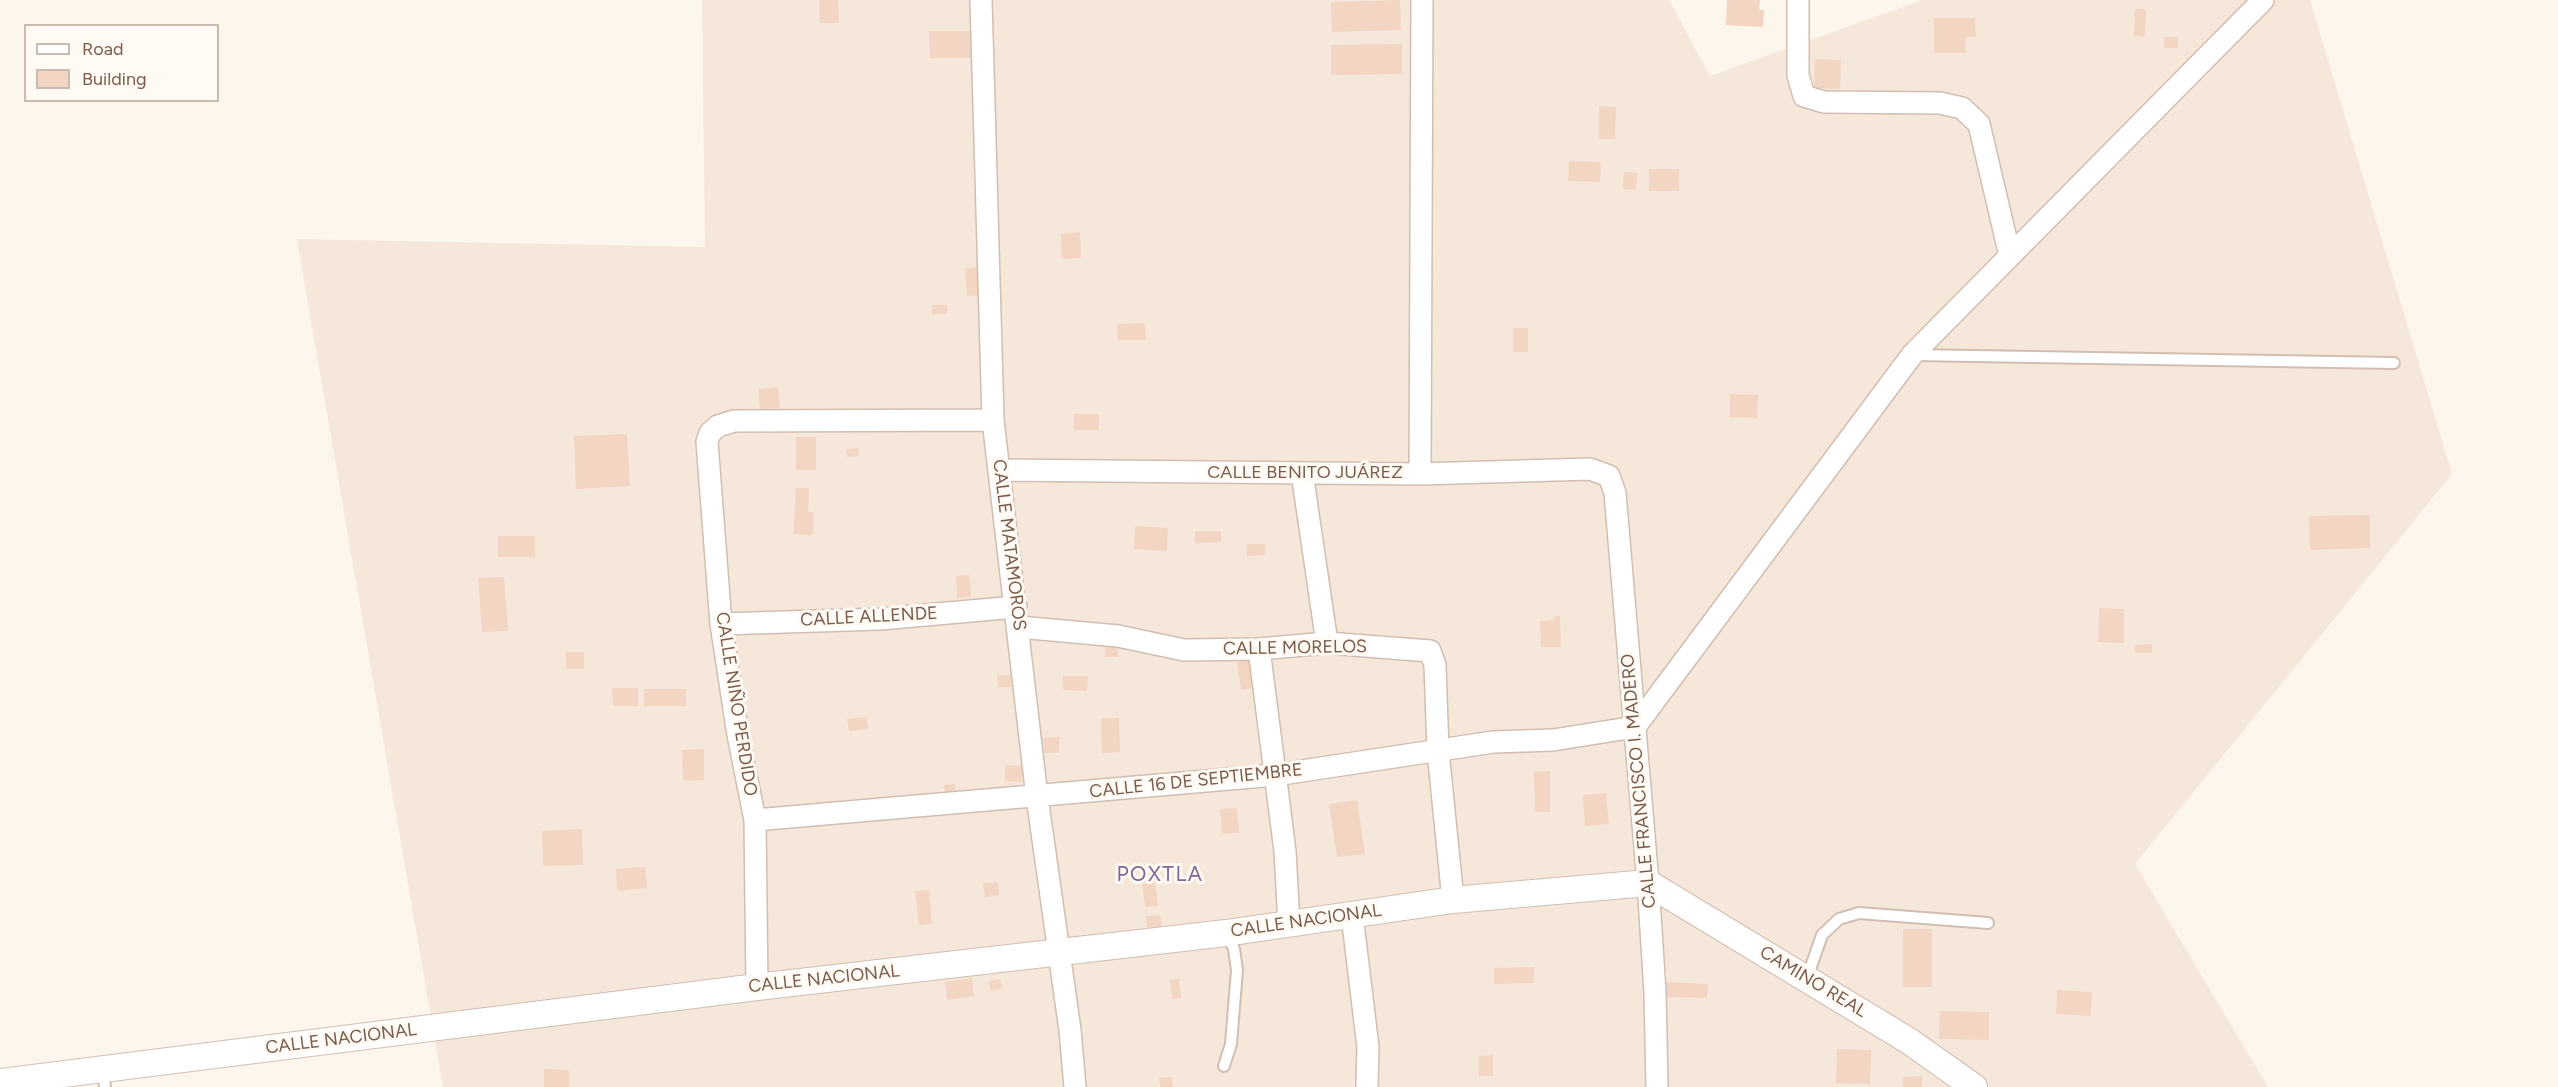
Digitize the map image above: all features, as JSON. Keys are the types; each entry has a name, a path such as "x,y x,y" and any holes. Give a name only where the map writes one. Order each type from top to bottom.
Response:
{"street":[{"name":"CALLE MATAMOROS","path":"981,0 993,420 1074,1087"},
{"path":"1420,474 1422,0"},
{"path":"1798,0 1798,75 1804,96 1824,102 1940,103 1962,108 1979,124 2010,256"},
{"path":"1635,727 1912,355 2263,0"},
{"name":"CALLE NIÑO PERDIDO","path":"757,987 755,820 738,735 721,624 707,442 710,433 718,426 735,421 993,420"},
{"name":"CALLE BENITO JUÁREZ","path":"1000,470 1420,474 1590,469 1609,476"},
{"path":"1302,473 1327,643"},
{"name":"CALLE FRANCISCO I. MADERO","path":"1609,476 1615,494 1648,883 1655,992 1657,1087"},
{"name":"CALLE ALLENDE","path":"721,624 1018,617"},
{"name":"CALLE MORELOS","path":"1018,617 1184,650 1259,649 1327,643 1430,651 1435,665 1438,751 1453,900"},
{"path":"1259,649 1285,851 1289,924"},
{"name":"CALLE 16 DE SEPTIEMBRE","path":"755,820 1275,775 1493,742 1553,740 1635,727"},
{"name":"CALLE NACIONAL","path":"0,1082 104,1079 757,987 1226,933 1453,900 1648,883"},
{"name":"CAMINO REAL","path":"1648,883 1807,978 1962,1082"},
{"path":"1352,915 1368,1047 1367,1087"}],"lane":[{"path":"1912,355 2394,363"},
{"path":"1807,978 1822,935 1839,919 1859,913 1988,923"},
{"path":"1224,1066 1231,1044 1237,970 1234,949 1226,933"}],"shaded area":[{"path":"702,0 1669,0 1710,76 1922,0 2310,0 2452,474 2135,864 2268,1087 443,1087 297,239 705,247"}],"building":[{"path":"819,0 838,0 839,23 820,23"},
{"path":"1400,0 1401,30 1332,32 1331,2"},
{"path":"1727,0 1760,0 1759,10 1764,10 1763,27 1726,25"},
{"path":"2135,9 2146,9 2145,37 2134,36"},
{"path":"1934,18 1975,18 1976,37 1965,37 1966,53 1934,53"},
{"path":"929,31 974,31 974,58 930,58"},
{"path":"2164,37 2178,37 2178,48 2164,48"},
{"path":"1402,44 1402,74 1331,75 1331,45"},
{"path":"1815,59 1841,60 1840,89 1814,88"},
{"path":"1599,106 1616,107 1615,139 1599,139"},
{"path":"1569,161 1601,162 1600,182 1568,181"},
{"path":"1649,169 1679,169 1679,191 1649,191"},
{"path":"1624,172 1637,173 1636,190 1623,189"},
{"path":"1080,232 1081,258 1062,259 1061,234"},
{"path":"978,267 979,295 967,296 965,268"},
{"path":"932,305 947,305 947,314 932,314"},
{"path":"1145,323 1146,340 1118,340 1117,324"},
{"path":"1513,328 1528,328 1528,352 1513,352"},
{"path":"778,387 780,408 760,409 758,389"},
{"path":"1730,394 1758,395 1757,418 1730,417"},
{"path":"1074,414 1099,414 1099,430 1074,430"},
{"path":"627,434 630,486 576,489 574,436"},
{"path":"796,437 816,437 816,470 796,470"},
{"path":"858,448 859,456 847,457 846,449"},
{"path":"796,488 809,488 808,512 814,512 813,535 793,534"},
{"path":"2370,515 2370,548 2310,550 2309,516"},
{"path":"1135,526 1168,528 1167,551 1134,549"},
{"path":"1195,531 1221,531 1221,542 1195,543"},
{"path":"498,536 535,536 535,557 498,557"},
{"path":"1247,544 1265,544 1265,555 1247,556"},
{"path":"969,575 971,597 957,598 956,576"},
{"path":"504,577 508,631 482,632 478,578"},
{"path":"2099,608 2124,609 2124,643 2098,642"},
{"path":"1554,616 1560,616 1561,647 1541,647 1540,621 1555,620"},
{"path":"1105,644 1118,645 1118,657 1105,657"},
{"path":"2152,644 2152,653 2135,653 2135,645"},
{"path":"566,652 584,652 584,669 566,669"},
{"path":"1250,660 1254,688 1241,690 1237,662"},
{"path":"997,675 1011,675 1011,687 998,687"},
{"path":"1063,676 1088,676 1087,691 1063,690"},
{"path":"612,688 638,688 638,706 613,706"},
{"path":"644,689 686,689 686,706 644,706"},
{"path":"867,717 868,729 849,731 847,719"},
{"path":"1101,718 1119,718 1120,752 1102,753"},
{"path":"1059,737 1059,753 1044,753 1043,738"},
{"path":"704,749 704,780 683,781 682,750"},
{"path":"1005,765 1022,766 1022,782 1005,781"},
{"path":"1550,771 1550,812 1535,812 1534,772"},
{"path":"955,784 955,798 945,798 944,785"},
{"path":"1606,793 1609,824 1585,826 1583,795"},
{"path":"1357,800 1365,854 1337,857 1329,804"},
{"path":"1237,808 1239,833 1222,834 1220,809"},
{"path":"582,829 583,865 543,866 542,831"},
{"path":"1153,863 1158,906 1145,907 1140,865"},
{"path":"645,867 647,888 617,891 616,869"},
{"path":"998,882 999,895 985,897 983,883"},
{"path":"929,890 932,924 919,925 915,891"},
{"path":"1160,915 1162,930 1147,931 1146,916"},
{"path":"1903,929 1932,929 1932,987 1903,987"},
{"path":"1534,967 1534,983 1494,984 1494,968"},
{"path":"972,978 974,996 947,1000 945,982"},
{"path":"1000,979 1002,989 990,991 989,981"},
{"path":"1179,979 1181,998 1172,999 1170,980"},
{"path":"1666,982 1708,984 1707,998 1666,997"},
{"path":"2057,990 2092,992 2091,1016 2056,1014"},
{"path":"1940,1011 1989,1012 1989,1040 1939,1039"},
{"path":"1837,1049 1871,1050 1870,1084 1836,1083"},
{"path":"1493,1055 1493,1076 1479,1076 1479,1056"},
{"path":"544,1069 569,1070 569,1087 544,1087"},
{"path":"1922,1076 1922,1087 1903,1087 1903,1077"},
{"path":"1172,1077 1173,1087 1160,1087 1159,1078"}],"district":[{"name":"POXTLA","path":"1160,875"}]}
